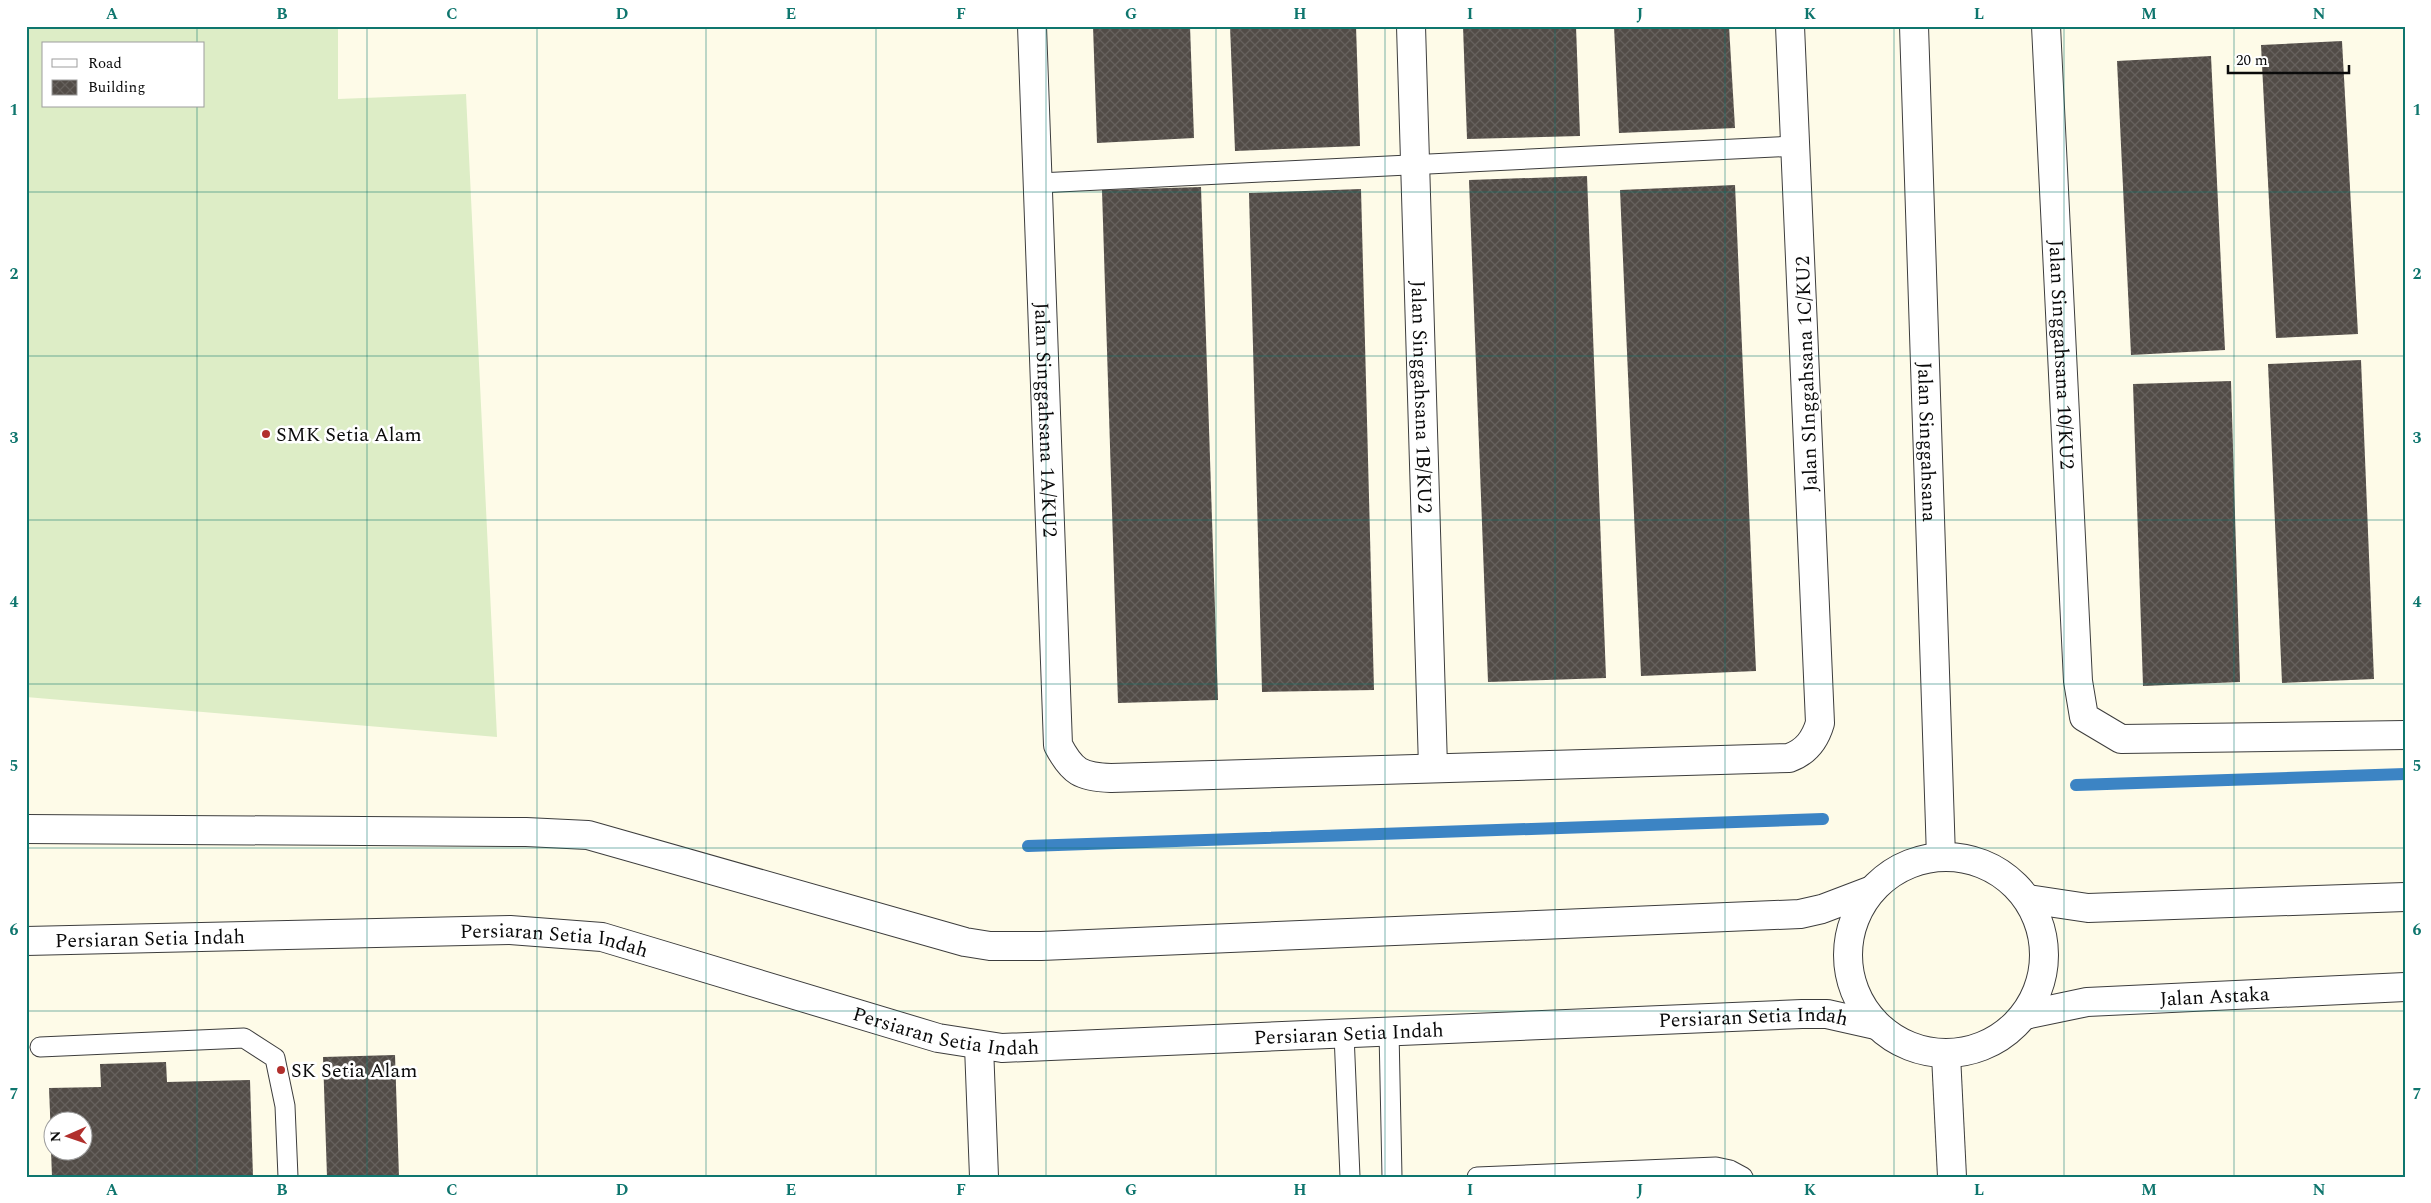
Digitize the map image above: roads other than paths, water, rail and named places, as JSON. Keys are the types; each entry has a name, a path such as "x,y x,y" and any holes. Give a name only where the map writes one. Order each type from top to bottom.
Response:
{"street":[{"name":"Jalan Singgahsana 1A/KU2","path":"1032,26 1058,745 1066,760 1077,772 1093,777 1111,778 1433,767 1789,758 1799,755 1808,746 1816,736 1820,723"},
{"name":"Jalan Singgahsana 1B/KU2","path":"1411,26 1433,767"},
{"name":"Jalan SInggahsana 1C/KU2","path":"1790,26 1820,723"},
{"name":"Jalan Singgahsana","path":"1914,26 1941,857"},
{"name":"Jalan Singgahsana 10/KU2","path":"2046,26 2078,681 2084,717 2121,739 2405,735"},
{"path":"28,829 526,832 588,835 965,942 990,946 1041,946 1800,914 1822,909 1872,890"},
{"path":"1954,856 1982,862 2008,877 2028,900 2041,926 2046,957 2039,988 2025,1015 2003,1036 1976,1050 1946,1054 1920,1051 1896,1041 1876,1024 1860,1003 1850,975 1849,946 1856,916 1872,890 1895,870 1923,858 1954,856"},
{"path":"2028,900 2088,908 2405,897"},
{"name":"Persiaran Setia Indah","path":"26,940 510,930 602,937 938,1038 979,1046 1002,1048 1802,1014 1828,1014 1876,1024"},
{"name":"Jalan Astaka","path":"2025,1015 2087,1002 2405,987"},
{"path":"979,1046 984,1177"},
{"path":"1946,1054 1952,1177"}],"lane":[{"path":"1039,183 1796,146"},
{"path":"1389,1031 1392,1177"},
{"path":"1344,1034 1350,1177"},
{"path":"40,1047 244,1038 274,1058 285,1106 288,1177"},
{"path":"1477,1177 1716,1167 1730,1170 1743,1177"}],"waterway":[{"path":"2076,785 2405,774"},
{"path":"1028,846 1823,819"}],"place":[{"name":"SMK Setia Alam","path":"266,434"},
{"name":"SK Setia Alam","path":"281,1070"}]}
